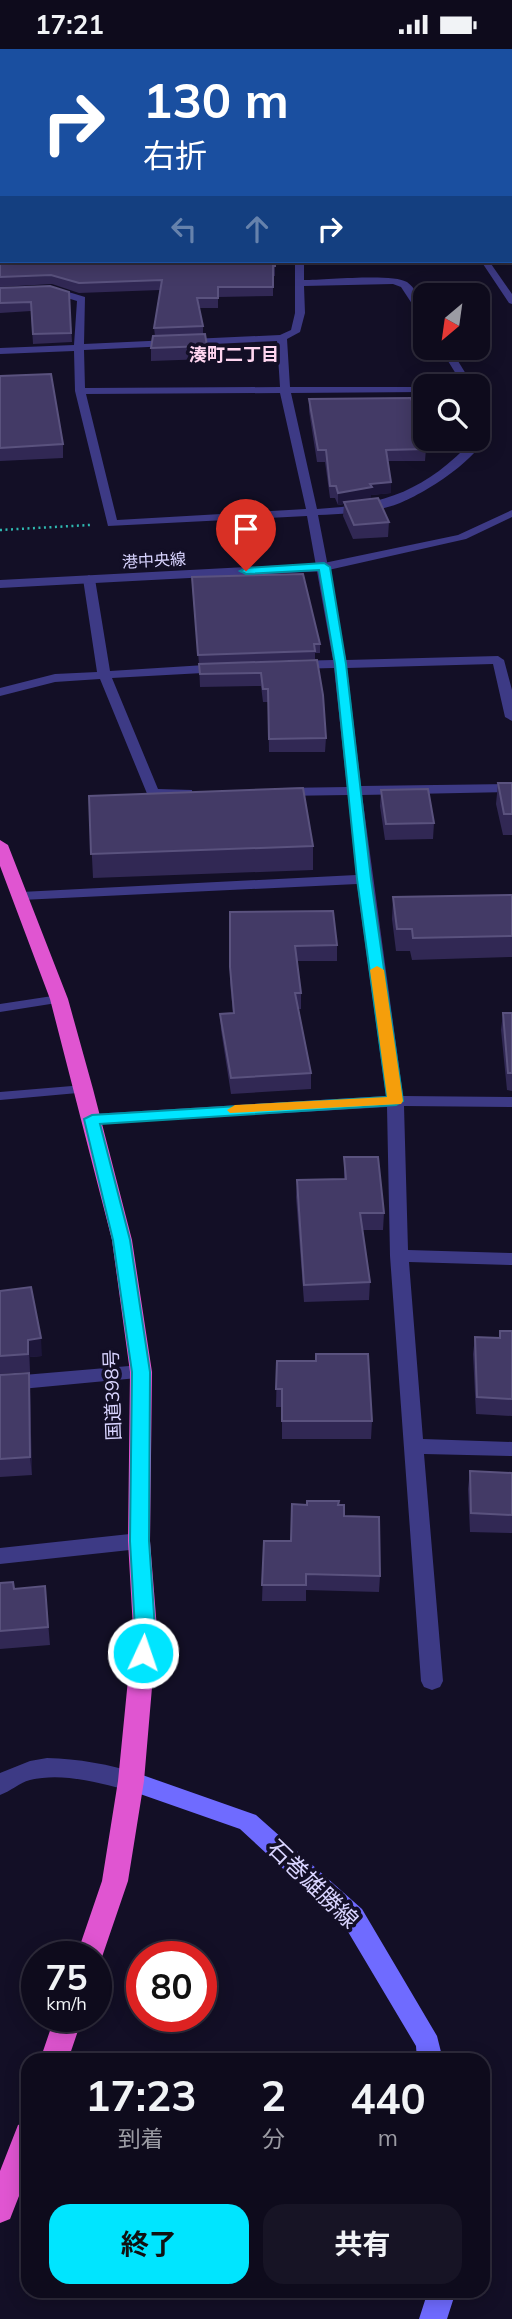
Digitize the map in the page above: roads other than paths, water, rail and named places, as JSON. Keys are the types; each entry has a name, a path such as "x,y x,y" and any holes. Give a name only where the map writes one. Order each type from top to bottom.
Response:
{"highway":[{"name":"国道398号","path":"0,845 59,999 84,1089 122,1240 141,1372 139,1541 145,1629 131,1781 115,1881 94,1941"},
{"path":"56,2053 64,2032"},
{"path":"0,2209 21,2154"}],"main road":[{"name":"石巻雄勝線","path":"131,1781 248,1822 353,1917 428,2044 429,2053"},
{"path":"433,2319 440,2298"}],"street":[{"path":"0,351 282,338 295,333 300,313 299,263"},
{"path":"486,263 512,301"},
{"path":"301,283 394,281 405,285 413,298"},
{"path":"0,292 52,290 82,299 80,391 112,524 351,510 395,501 444,474 468,451"},
{"path":"282,338 285,390 324,567 340,664 364,879 396,1101 399,1256 416,1446 432,1681"},
{"path":"80,391 413,389"},
{"name":"港中央線","path":"0,584 324,567 462,537 512,513"},
{"path":"89,579 104,674 153,793 207,793"},
{"path":"273,666 498,660 512,717"},
{"path":"0,692 55,678 233,668"},
{"path":"261,792 512,788"},
{"path":"21,897 364,879"},
{"path":"92,1119 396,1101 512,1102"},
{"path":"399,1256 512,1259"},
{"path":"0,1384 141,1372"},
{"path":"416,1446 512,1449"},
{"path":"0,1556 139,1541"},
{"path":"0,1785 12,1775 60,1766 131,1781"}],"lane":[{"path":"0,1007 59,999"},
{"path":"0,1096 84,1089"}],"district":[{"name":"湊町二丁目","path":"234,355"}]}
